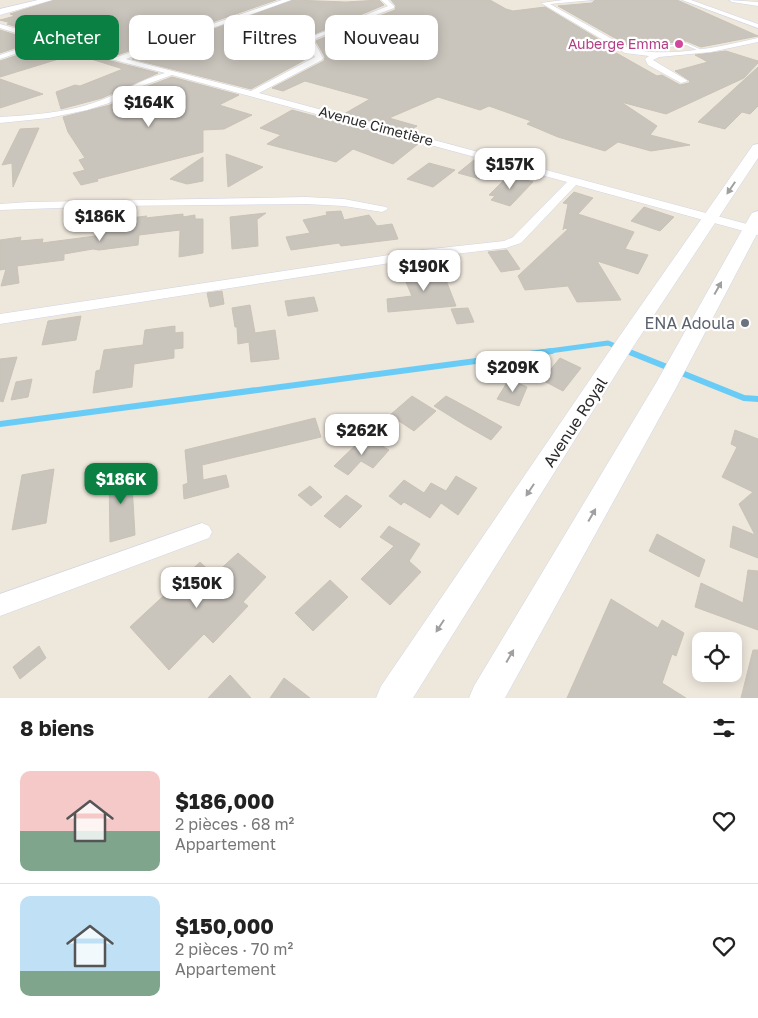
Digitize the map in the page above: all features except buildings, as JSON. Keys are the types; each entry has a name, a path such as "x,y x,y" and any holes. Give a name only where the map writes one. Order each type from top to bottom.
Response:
{"street":[{"path":"0,12 48,0"},
{"path":"119,59 288,0"},
{"path":"251,94 319,58 311,44 311,40 315,37 392,8 384,0"},
{"path":"535,0 684,81"},
{"path":"545,4 590,0"},
{"path":"685,0 758,26"},
{"path":"732,0 758,4"},
{"name":"Avenue Cimetière","path":"0,26 15,31"},
{"path":"651,63 649,59 656,56 758,40"},
{"path":"628,51 656,56"},
{"path":"0,57 15,52"},
{"name":"Avenue Cimetière","path":"119,59 712,218 756,225"},
{"path":"150,79 156,70"},
{"path":"0,120 78,110 107,100 150,79 174,74"},
{"name":"Avenue Royal","path":"393,698 620,352 758,148"},
{"path":"0,319 422,254 506,244 517,240 575,180"},
{"path":"0,207 101,202 278,201 360,203 382,208"},
{"path":"486,698 756,225"},
{"path":"0,605 202,532"}],"lane":[{"path":"651,48 686,44 700,50"}],"waterway":[{"path":"542,352 608,343 630,352"},
{"path":"0,424 552,351"},
{"path":"627,351 744,398 758,399"}],"place":[{"name":"Auberge Emma","path":"679,44"},
{"name":"ENA Adoula","path":"745,323"}]}
